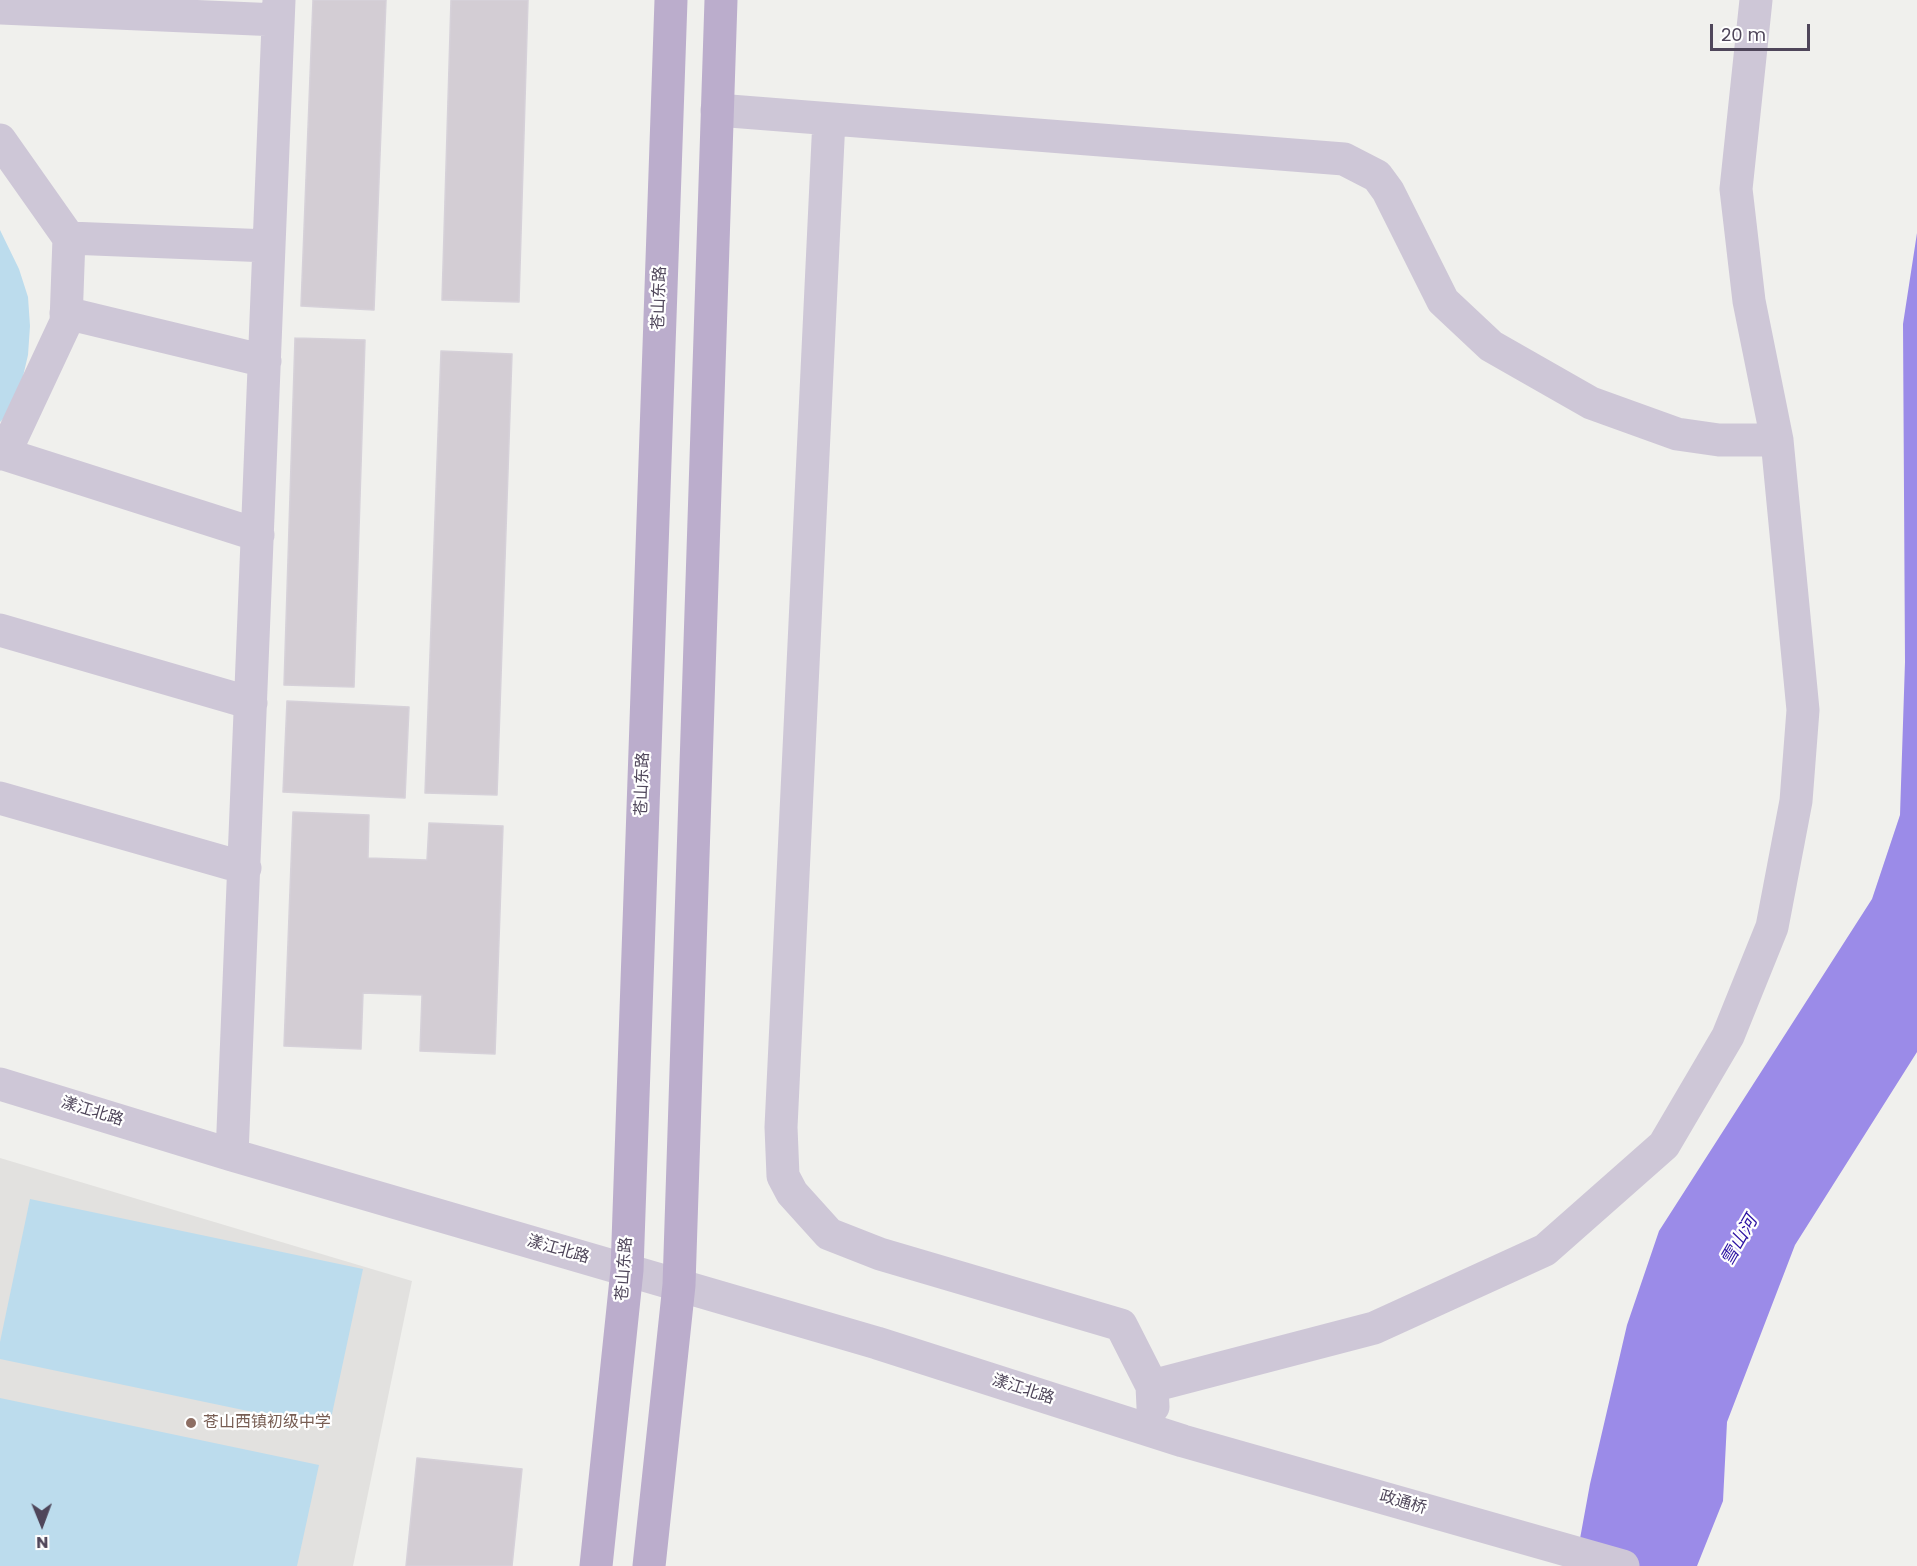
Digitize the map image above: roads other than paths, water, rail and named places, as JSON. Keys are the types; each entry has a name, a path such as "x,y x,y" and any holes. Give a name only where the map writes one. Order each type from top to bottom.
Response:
{"main road":[{"name":"苍山东路","path":"596,1566 627,1270 671,0"},
{"path":"649,1566 679,1285 721,0"}],"street":[{"path":"1152,1386 1374,1328 1545,1250 1664,1145 1728,1036 1772,927 1796,801 1803,710 1777,440 1749,301 1736,189 1755,0"},
{"path":"0,8 278,10 252,703 232,1155"},
{"path":"717,110 1344,159 1377,176 1388,190 1443,302 1491,346 1591,403 1677,434 1719,440 1777,440"},
{"path":"829,118 782,1115 783,1176 792,1193 829,1234 880,1254 1120,1325 1152,1386 1169,1436"},
{"path":"0,140 69,238 66,322 8,446 1,454 258,536"},
{"path":"69,238 269,246"},
{"path":"66,313 265,361"},
{"path":"0,630 252,703"},
{"path":"0,798 245,868"},
{"name":"漾江北路","path":"0,1084 232,1155 877,1343 1169,1436"},
{"name":"政通桥","path":"1169,1436 1623,1566"}],"water":[{"name":"雪山河","path":"1917,233 1917,1052 1795,1245 1727,1422 1723,1501 1697,1566 1575,1566 1590,1484 1627,1325 1659,1231 1872,899 1900,815 1905,662 1903,324"}],"place":[{"name":"苍山西镇初级中学","path":"191,1423"}]}
